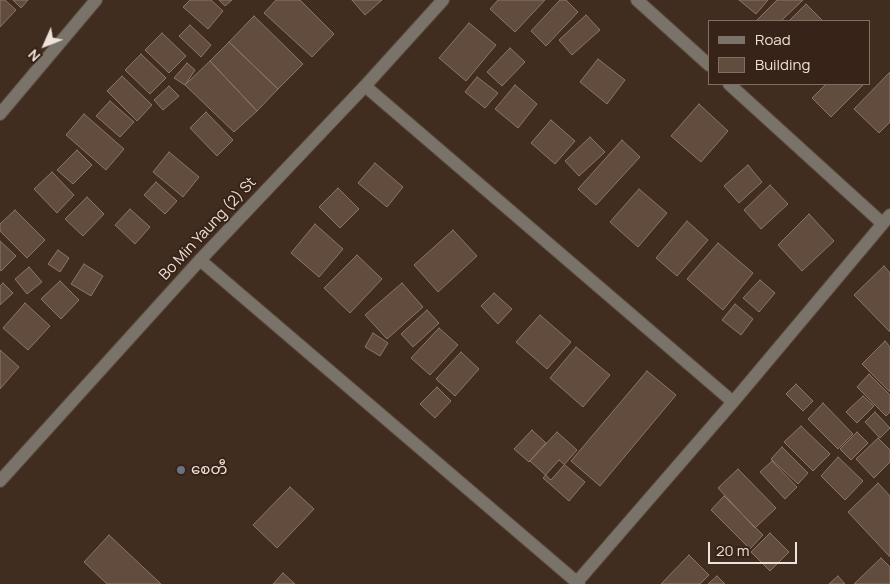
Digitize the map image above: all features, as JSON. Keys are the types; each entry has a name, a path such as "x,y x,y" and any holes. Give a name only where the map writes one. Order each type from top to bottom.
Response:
{"street":[{"path":"0,114 96,0"},
{"name":"Bo Min Yaung (2) St","path":"0,481 200,260 365,86 443,0"},
{"path":"637,0 708,64"},
{"path":"200,260 578,583 886,219 730,85"},
{"path":"365,86 733,402"}],"building":[{"path":"0,0 5,0 16,10 0,27"},
{"path":"13,0 28,0 21,8"},
{"path":"190,0 211,0 223,11 208,29 183,7"},
{"path":"219,0 232,0 225,6"},
{"path":"276,0 300,0 334,34 312,57 264,13"},
{"path":"352,0 382,0 365,15"},
{"path":"498,0 545,0 515,32 490,9"},
{"path":"560,0 566,0 578,12 546,46 531,31"},
{"path":"739,0 768,0 756,14"},
{"path":"777,0 803,0 782,20 757,20"},
{"path":"806,4 822,20 790,20"},
{"path":"586,15 600,30 572,55 559,40"},
{"path":"254,16 303,64 278,89 229,42"},
{"path":"469,23 496,45 466,81 439,58"},
{"path":"190,25 211,45 201,57 179,36"},
{"path":"162,33 186,56 169,73 145,50"},
{"path":"229,42 278,89 257,111 210,61"},
{"path":"510,48 525,62 502,86 487,72"},
{"path":"141,54 166,78 150,94 125,70"},
{"path":"598,59 625,80 607,104 580,82"},
{"path":"210,61 257,111 234,132 185,85"},
{"path":"187,63 195,70 185,85 174,78"},
{"path":"890,72 890,122 879,133 854,109"},
{"path":"122,76 152,105 137,121 107,91"},
{"path":"477,77 498,93 485,108 465,92"},
{"path":"515,85 537,104 518,128 495,109"},
{"path":"825,85 863,85 831,117 812,98"},
{"path":"169,86 179,96 163,110 154,100"},
{"path":"110,101 134,122 120,137 96,116"},
{"path":"699,104 728,131 701,162 671,136"},
{"path":"206,112 233,140 217,156 190,128"},
{"path":"84,114 124,149 106,170 66,135"},
{"path":"551,120 575,141 555,164 531,143"},
{"path":"590,137 605,152 579,176 565,161"},
{"path":"622,140 640,157 596,205 578,189"},
{"path":"77,150 92,165 73,184 57,170"},
{"path":"169,152 199,177 183,197 153,172"},
{"path":"375,163 403,187 387,207 358,183"},
{"path":"748,165 762,182 739,203 724,186"},
{"path":"52,172 74,195 57,213 34,189"},
{"path":"156,182 177,201 165,214 144,195"},
{"path":"770,185 788,204 761,229 744,210"},
{"path":"338,188 359,209 340,228 319,207"},
{"path":"639,189 667,213 638,247 610,222"},
{"path":"87,197 104,214 83,236 65,219"},
{"path":"130,209 150,227 135,244 115,225"},
{"path":"15,210 45,240 27,258 0,231 0,224"},
{"path":"809,214 834,241 802,271 778,245"},
{"path":"687,221 708,240 677,276 656,258"},
{"path":"315,224 343,249 319,277 291,253"},
{"path":"453,230 477,256 438,292 414,265"},
{"path":"0,241 16,256 1,271 0,270"},
{"path":"718,243 753,273 723,310 687,279"},
{"path":"58,250 69,258 60,272 48,264"},
{"path":"357,255 382,279 350,313 324,288"},
{"path":"84,264 103,276 91,296 71,284"},
{"path":"884,266 890,273 890,332 854,295"},
{"path":"29,267 42,282 27,294 15,279"},
{"path":"760,280 775,293 759,312 743,298"},
{"path":"60,281 79,300 61,319 41,299"},
{"path":"3,283 13,293 0,305 0,286"},
{"path":"402,283 423,307 387,339 365,315"},
{"path":"494,293 512,309 498,324 481,306"},
{"path":"25,303 50,326 28,350 3,328"},
{"path":"735,304 753,319 741,335 722,320"},
{"path":"427,310 439,323 413,347 401,334"},
{"path":"540,315 571,342 547,369 516,342"},
{"path":"439,328 458,345 430,375 411,358"},
{"path":"373,333 388,343 380,356 365,347"},
{"path":"885,341 890,347 890,392 862,364"},
{"path":"576,347 610,375 583,407 550,378"},
{"path":"0,350 19,367 0,389"},
{"path":"461,352 479,369 455,396 436,379"},
{"path":"647,371 676,395 600,486 571,461"},
{"path":"869,374 890,395 890,412 886,416 857,387"},
{"path":"796,384 813,401 803,411 786,394"},
{"path":"437,387 451,401 435,418 420,404"},
{"path":"863,396 874,406 857,423 846,412"},
{"path":"823,403 853,434 838,449 808,419"},
{"path":"875,412 890,428 880,438 865,422"},
{"path":"801,426 830,454 813,471 784,442"},
{"path":"532,430 546,443 529,462 514,449"},
{"path":"557,432 577,450 551,480 530,461"},
{"path":"857,432 868,443 851,460 840,449"},
{"path":"878,438 890,450 890,462 874,478 856,459"},
{"path":"782,447 808,473 798,484 771,459"},
{"path":"838,457 863,481 845,500 821,476"},
{"path":"559,460 585,482 569,501 543,478"},
{"path":"772,461 797,487 785,499 760,472"},
{"path":"738,469 776,508 755,528 718,488"},
{"path":"878,483 890,496 890,557 848,512"},
{"path":"290,487 314,509 277,548 253,525"},
{"path":"724,496 763,535 750,549 711,510"},
{"path":"770,533 789,552 770,571 751,552"},
{"path":"109,535 161,584 107,584 84,562"},
{"path":"689,555 709,575 700,584 661,584"},
{"path":"881,558 890,567 890,584 854,584"},
{"path":"283,573 295,584 273,584"},
{"path":"717,576 725,584 708,584"},
{"path":"838,576 845,584 829,584"}],"place":[{"name":"စေတီ","path":"181,470"}]}
